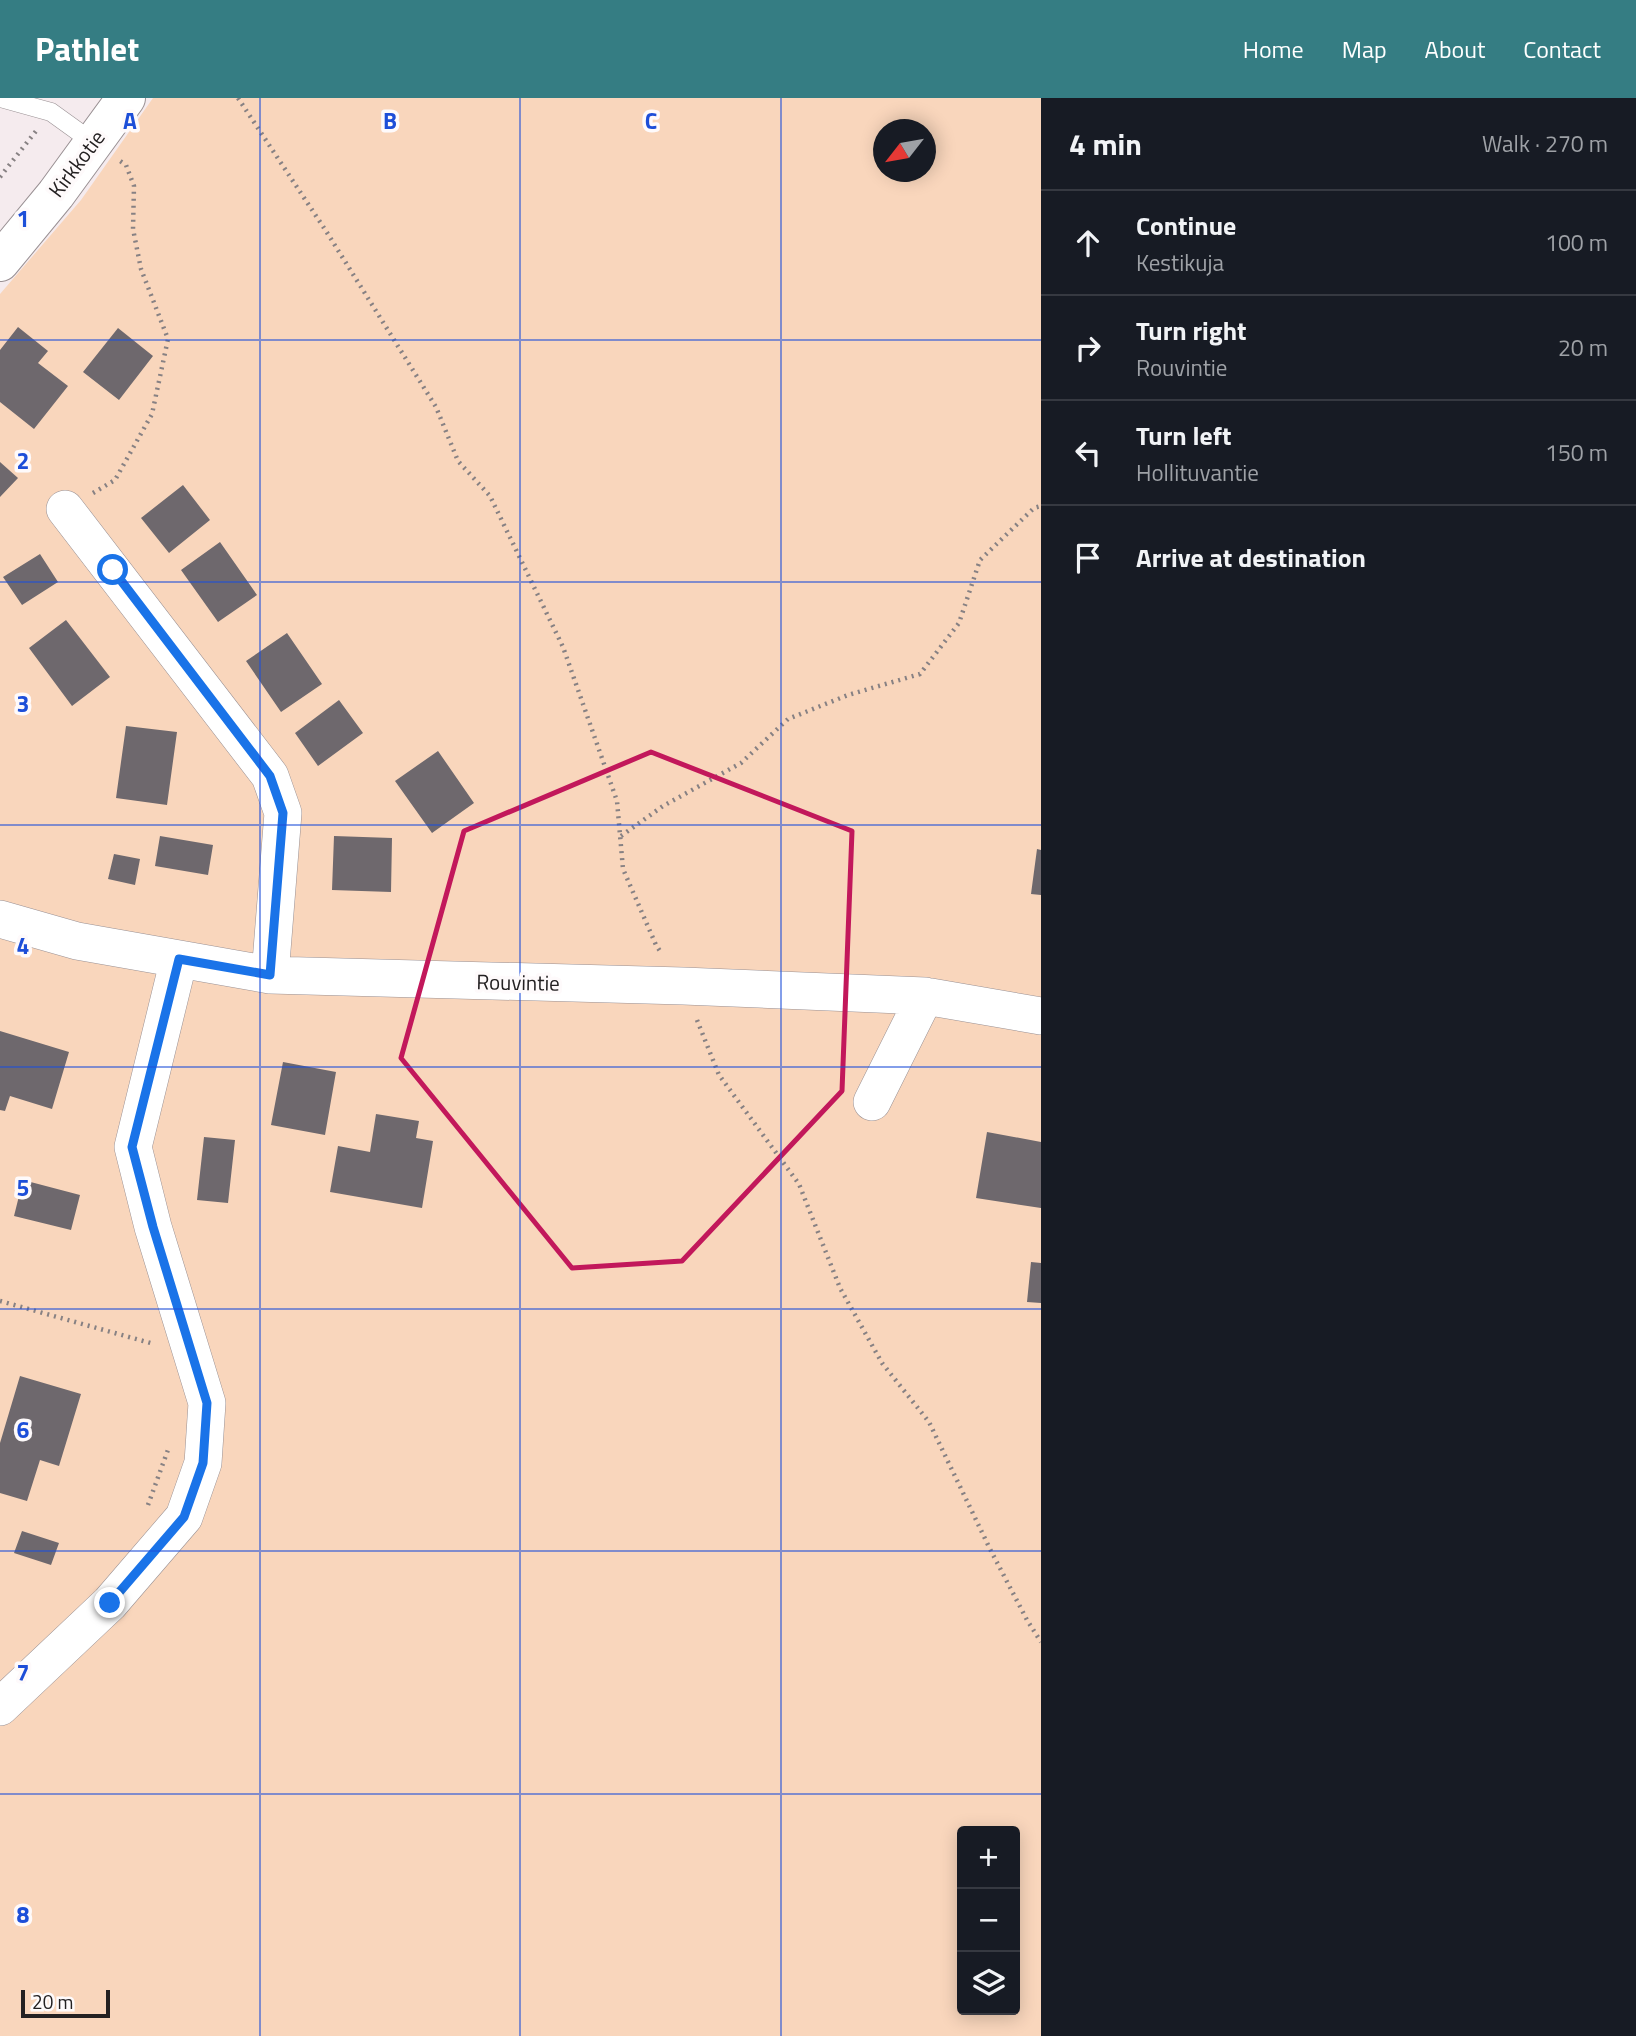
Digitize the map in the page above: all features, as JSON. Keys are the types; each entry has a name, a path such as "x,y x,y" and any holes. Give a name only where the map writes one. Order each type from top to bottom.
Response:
{"street":[{"name":"Kirkkotie","path":"0,262 56,194 126,98"},
{"path":"65,509 270,776 283,813 270,975"},
{"name":"Rouvintie","path":"0,919 77,942 270,975 683,986 925,996 1041,1016"},
{"path":"0,1707 110,1603 184,1517 203,1463 207,1403 153,1227 132,1147 179,959"},
{"path":"872,1102 925,996"}],"lane":[{"path":"0,98 51,113 94,143"}],"path":[{"path":"238,98 243,101 436,407 458,461 490,496 563,647 617,801 623,869 656,945"},
{"path":"0,177 51,113"},
{"path":"65,509 115,480 152,414 168,339 141,269 133,229 134,186 130,175 126,165 94,143"},
{"path":"621,837 663,806 741,763 788,719 848,695 920,674 959,623 980,560 1034,509 1041,506"},
{"path":"683,986 719,1075 799,1184 840,1288 882,1363 929,1422 990,1549 1041,1642"},
{"path":"0,1301 162,1347"},
{"path":"148,1506 173,1436"}],"highlighted area":[{"path":"651,752 852,831 842,1091 682,1261 572,1268 401,1058 464,831"}],"shaded area":[{"path":"153,98 1041,98 1041,2036 0,2036 0,294 81,200"}],"building":[{"path":"18,327 48,351 38,363 68,386 34,429 0,402 0,350"},
{"path":"118,328 153,356 119,400 83,372"},
{"path":"0,462 18,478 0,497"},
{"path":"183,485 210,520 169,553 141,518"},
{"path":"220,542 257,595 218,622 181,570"},
{"path":"40,554 58,582 22,605 3,577"},
{"path":"66,620 110,677 72,706 29,648"},
{"path":"287,633 322,684 281,712 246,661"},
{"path":"339,700 363,733 318,766 295,733"},
{"path":"126,726 177,732 167,805 116,798"},
{"path":"438,751 474,803 432,833 395,781"},
{"path":"160,836 213,845 208,875 155,866"},
{"path":"334,836 392,838 391,892 332,890"},
{"path":"1037,849 1041,850 1041,895 1031,894"},
{"path":"114,854 140,859 135,885 108,879"},
{"path":"0,1031 69,1052 52,1109 10,1096 5,1111 0,1110"},
{"path":"283,1062 336,1072 325,1135 271,1125"},
{"path":"376,1114 419,1121 416,1138 433,1141 422,1208 330,1192 338,1146 370,1152"},
{"path":"987,1132 1041,1142 1041,1208 976,1198"},
{"path":"204,1137 235,1140 228,1203 197,1200"},
{"path":"23,1180 80,1195 71,1230 14,1216"},
{"path":"1031,1262 1041,1263 1041,1303 1027,1302"},
{"path":"20,1376 81,1394 59,1466 40,1460 27,1501 0,1493 0,1443"},
{"path":"22,1531 59,1543 51,1565 14,1553"}],"route":[{"path":"110,1603 184,1517 203,1463 207,1403 153,1227 132,1147 179,959 270,975 283,813 270,776 113,570"}]}
